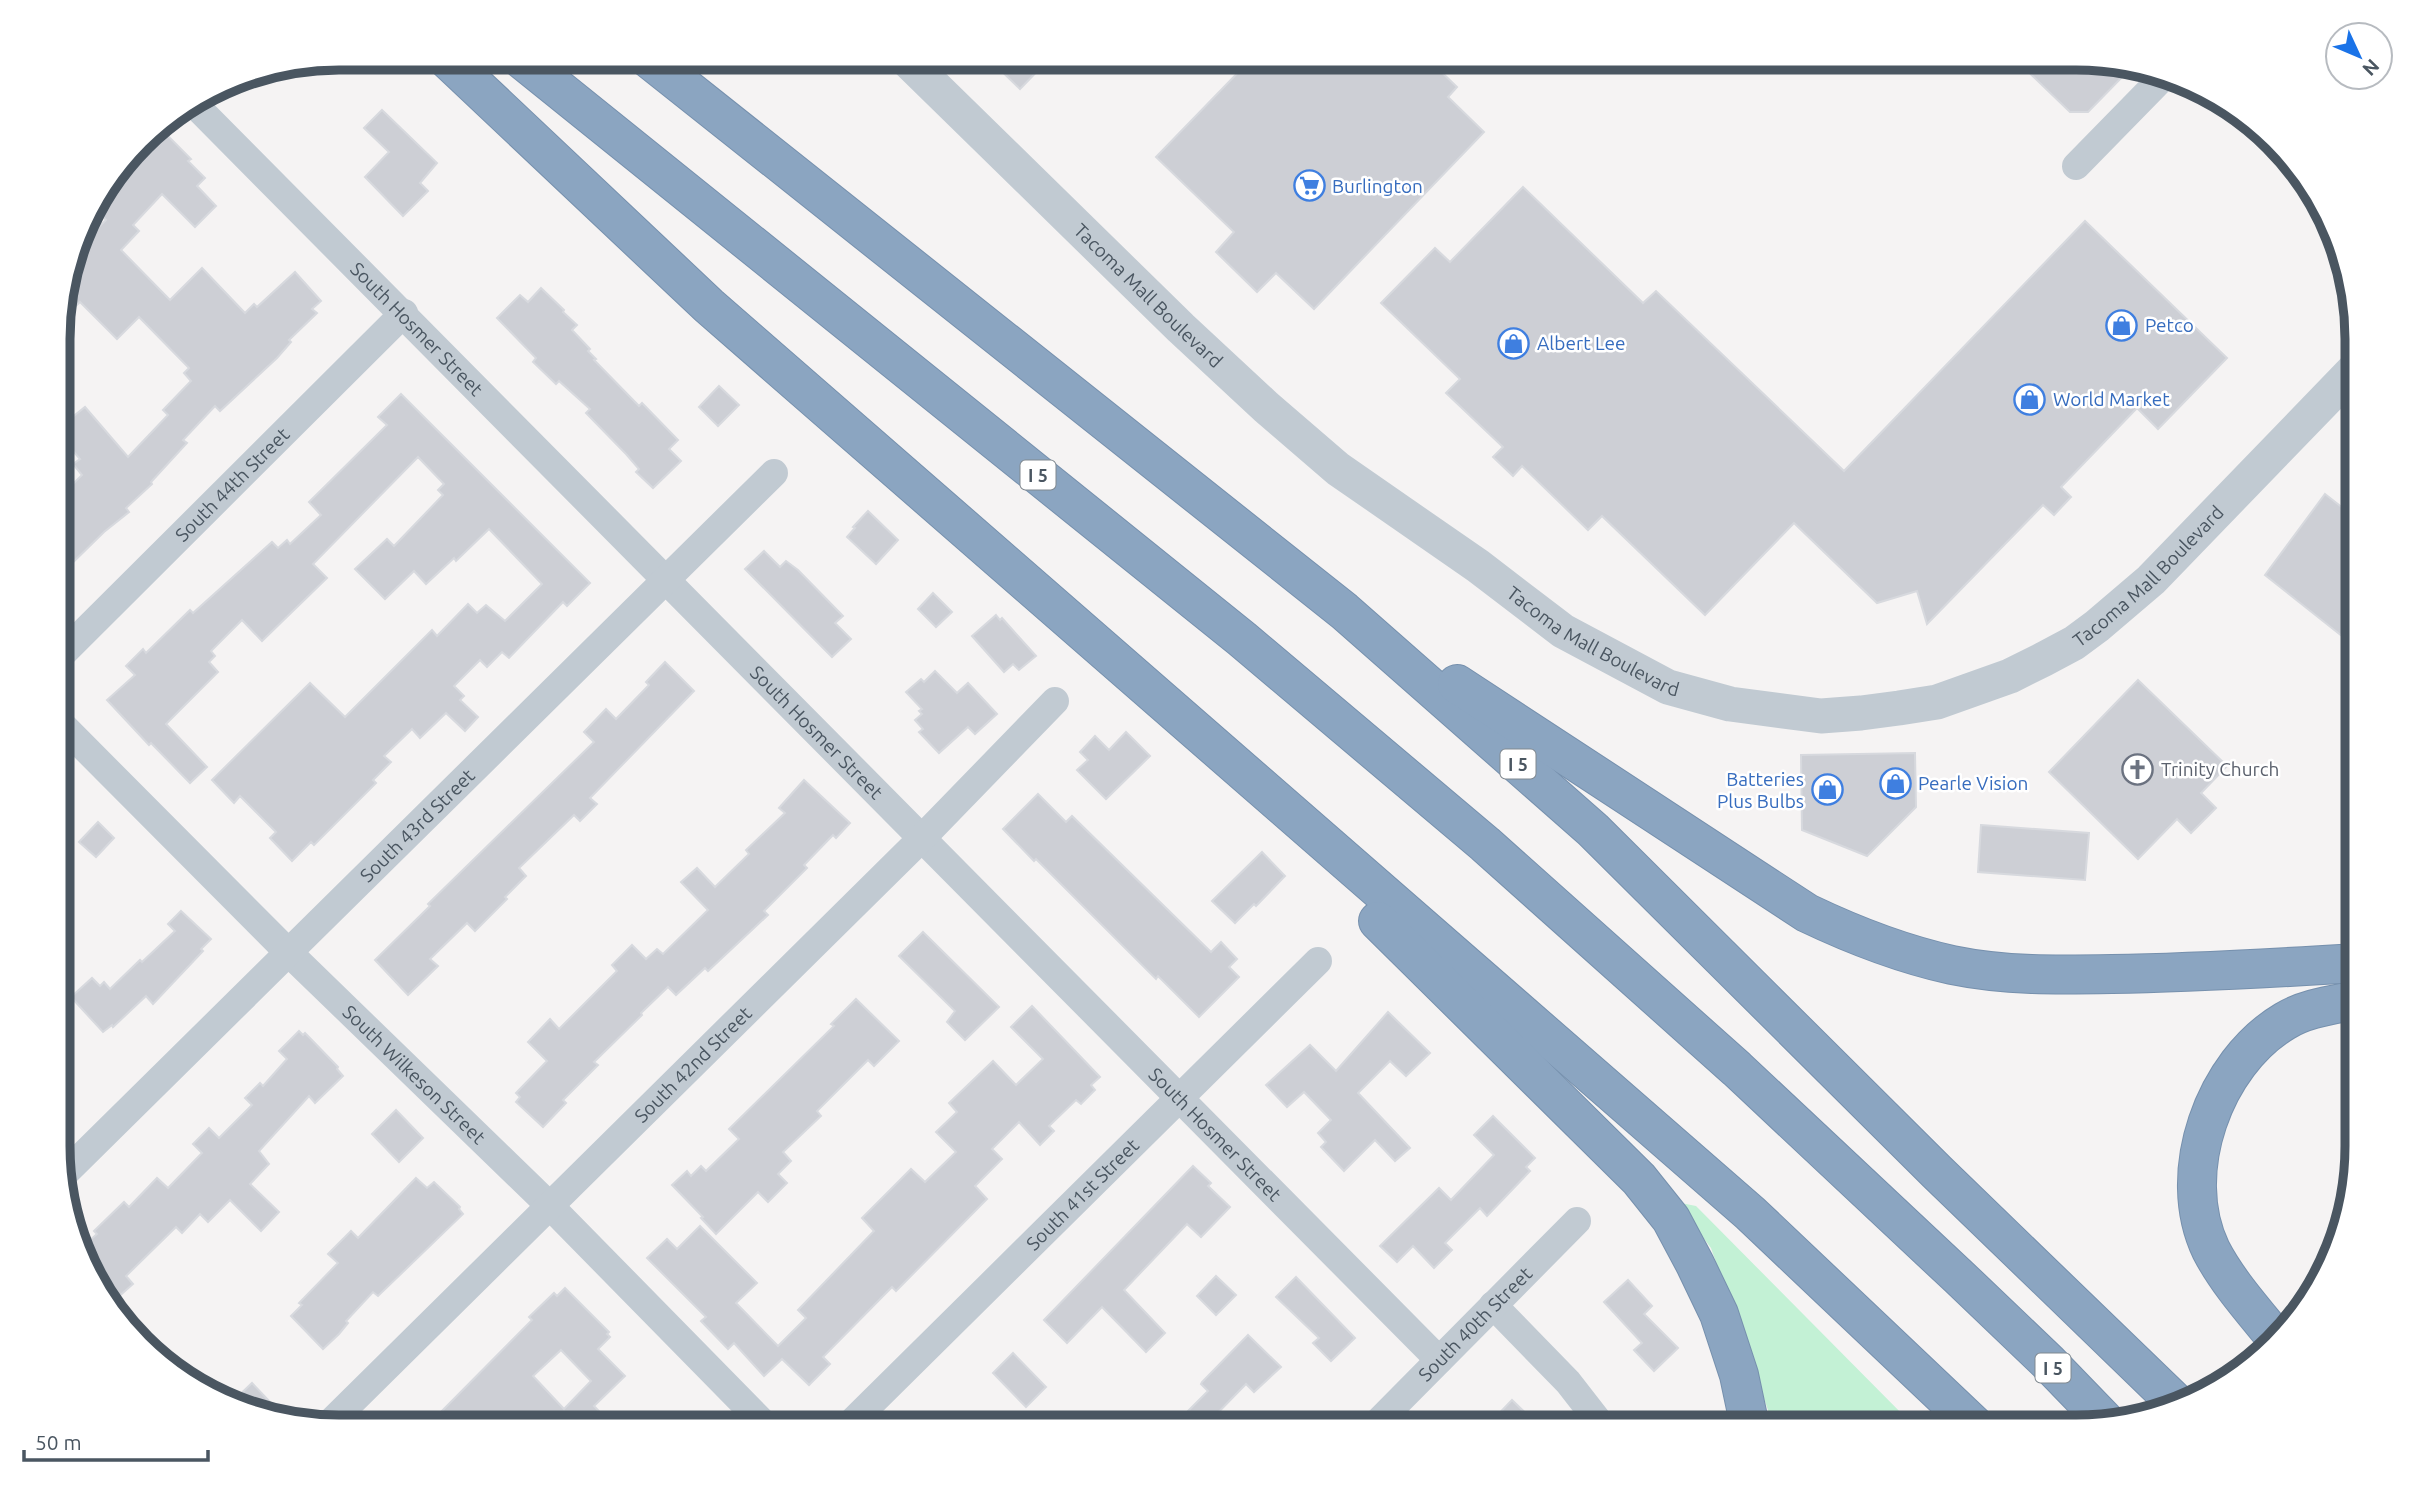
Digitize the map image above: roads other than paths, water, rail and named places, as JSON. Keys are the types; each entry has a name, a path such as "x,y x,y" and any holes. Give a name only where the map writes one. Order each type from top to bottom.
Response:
{"highway":[{"path":"459,70 709,306 1750,1213 1963,1415"},
{"name":"I 5","path":"535,70 1231,631 1485,844 1746,1078 2048,1362 2097,1414"},
{"name":"I 5","path":"663,70 1344,611 1593,830 1927,1162 2171,1398"},
{"path":"1344,611 1795,906 1832,925 1912,955 1979,969 2044,975 2213,972 2345,964"},
{"path":"1088,638 1639,1180 1671,1219 1719,1314 1739,1375 1747,1415"},
{"path":"2270,1331 2224,1272 2210,1248 2201,1217 2197,1188 2199,1153 2209,1114 2227,1079 2255,1045 2286,1020 2322,1007 2345,1002"}],"street":[{"name":"Tacoma Mall Boulevard","path":"917,70 1181,328 1338,469 1478,566 1563,631 1668,687 1730,704 1821,716 1899,708 1937,702 1975,689 2010,676 2054,654 2097,626 2151,580 2345,379"},
{"path":"2076,166 2158,83"},
{"name":"South Hosmer Street","path":"199,109 1439,1360"},
{"name":"South 44th Street","path":"70,646 404,313"},
{"name":"South 43rd Street","path":"71,1167 774,473"},
{"name":"South 42nd Street","path":"338,1415 922,838 1055,701"},
{"name":"South Wilkeson Street","path":"70,733 288,953 549,1205 755,1415"},
{"name":"South 41st Street","path":"859,1415 1318,961"},
{"name":"South 40th Street","path":"1385,1415 1577,1221"},
{"path":"1493,1305 1569,1382 1594,1415"}],"place":[{"name":"Burlington","path":"1309,186"},
{"name":"Petco","path":"2122,325"},
{"name":"Albert Lee","path":"1514,343"},
{"name":"World Market","path":"2030,399"},
{"name":"Trinity Church","path":"2138,769"},
{"name":"Pearle Vision","path":"1895,783"},
{"name":"Batteries Plus Bulbs","path":"1827,790"}]}
